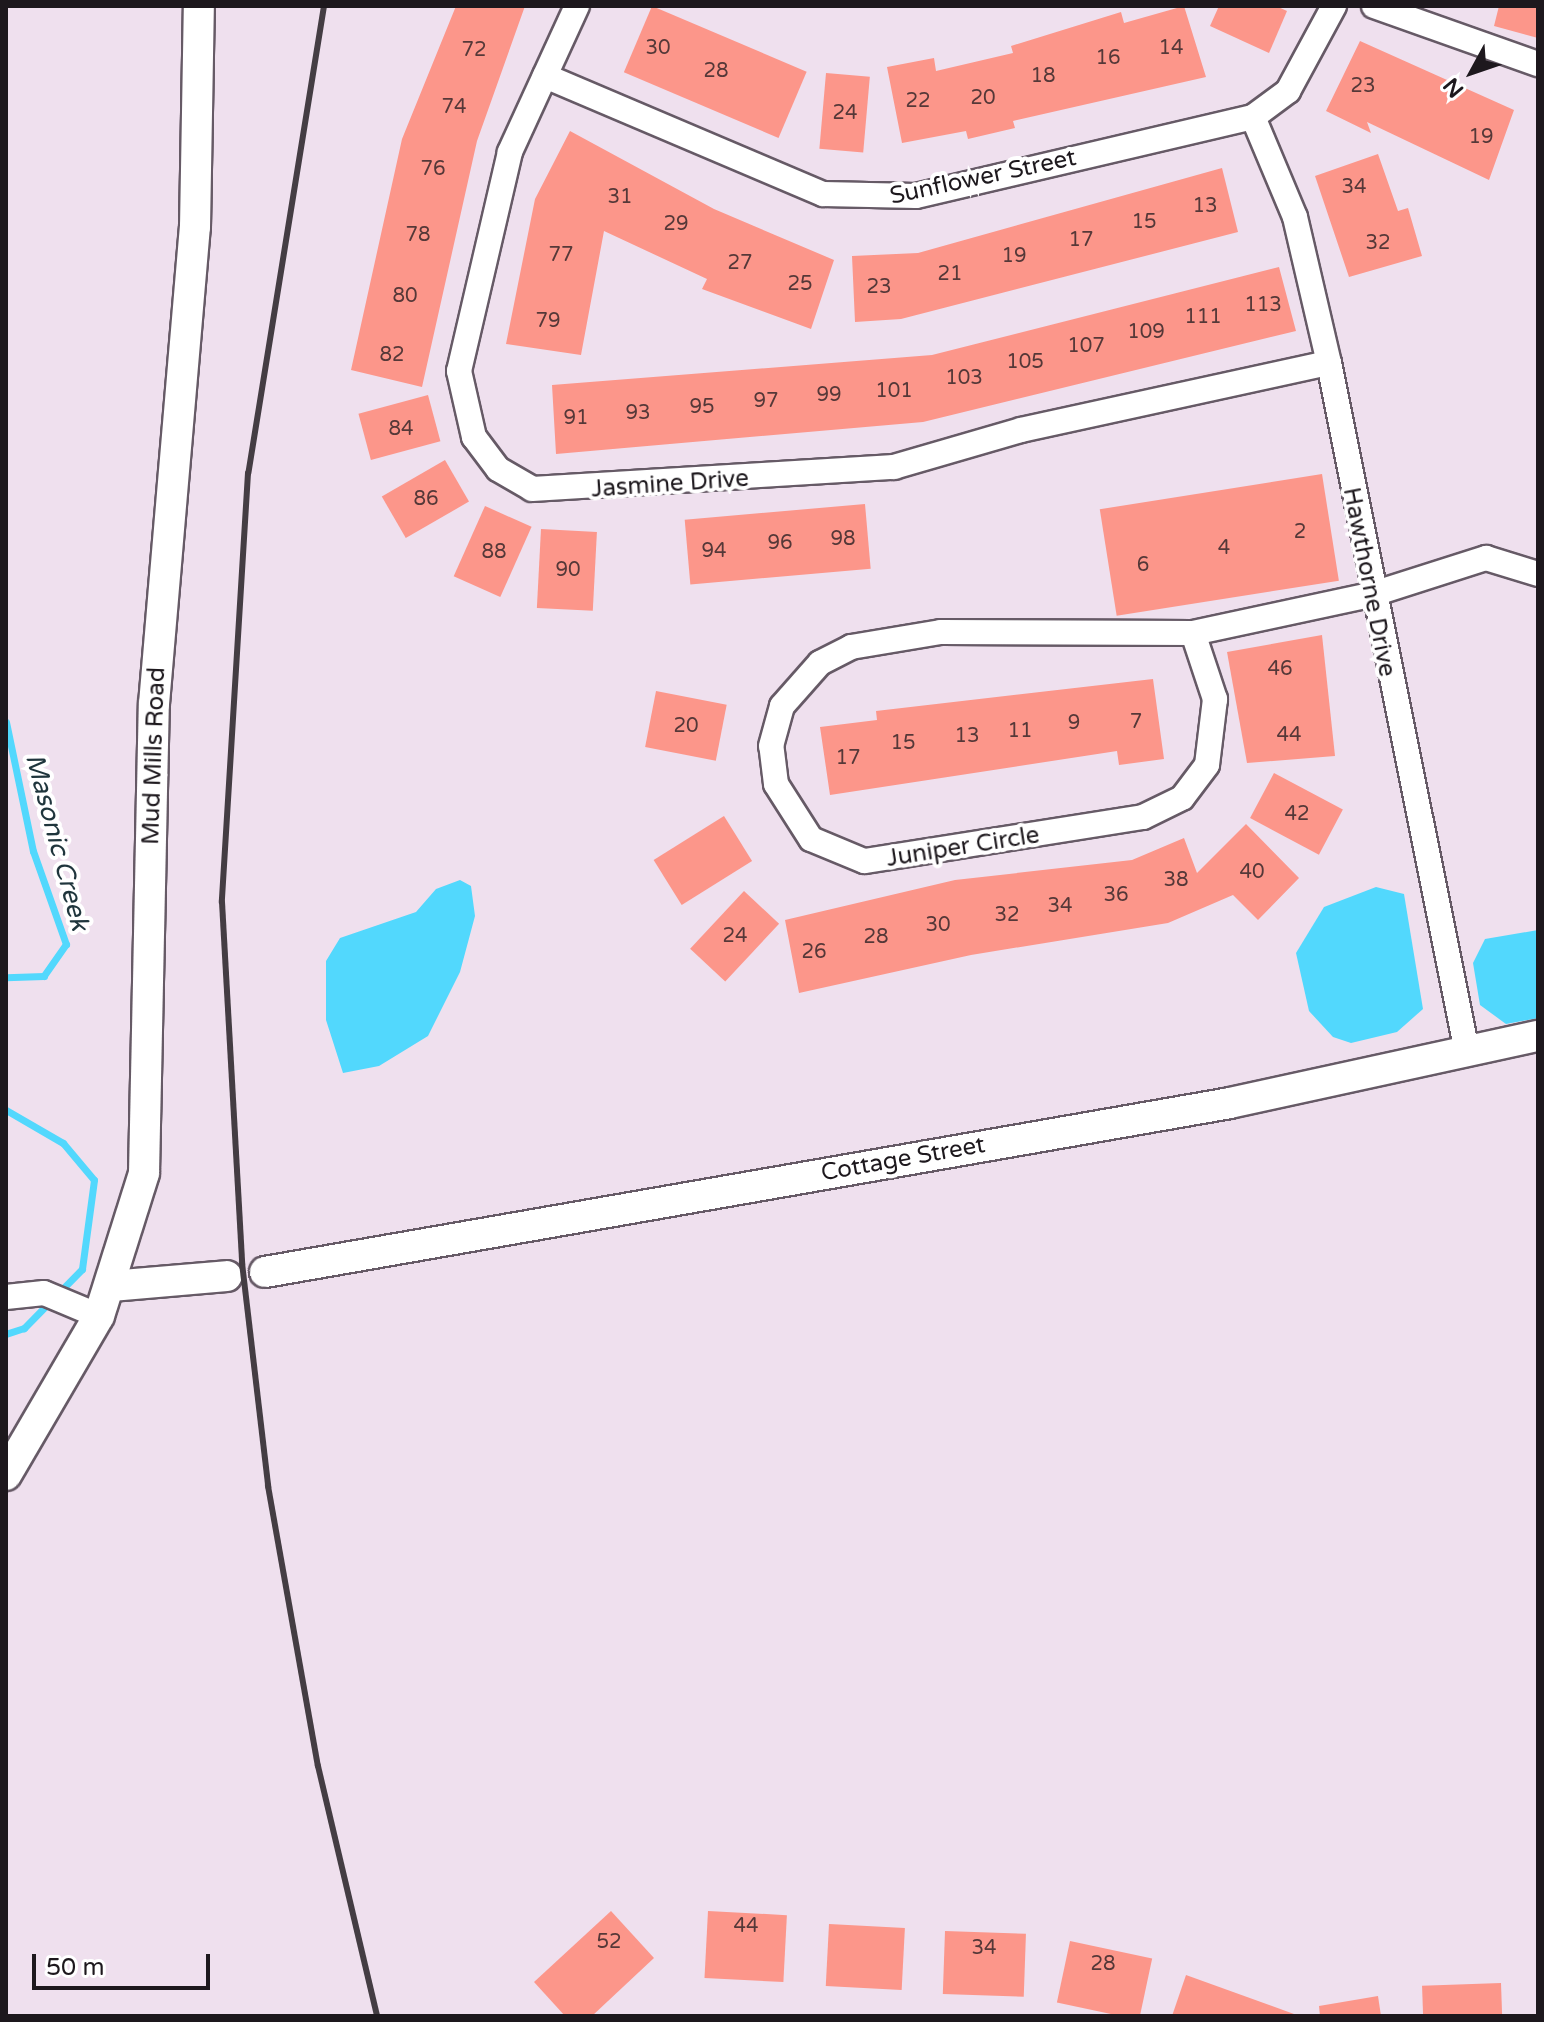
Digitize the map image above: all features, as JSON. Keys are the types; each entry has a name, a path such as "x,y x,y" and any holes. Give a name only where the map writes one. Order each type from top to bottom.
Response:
{"street":[{"name":"Mud Mills Road","path":"6,1475 99,1316 111,1286 144,1173 150,1108 154,704 195,227 199,6"},
{"name":"Jasmine Drive","path":"577,6 510,152 459,371 474,437 498,469 532,489 894,467 1021,430 1329,363"},
{"name":"Sunflower Street","path":"545,76 823,194 863,200 916,196 1253,117 1288,91 1334,6"},
{"path":"1374,6 1538,64"},
{"name":"Hawthorne Drive","path":"1253,117 1295,217 1329,363 1370,595 1467,1052"},
{"name":"Juniper Circle","path":"1193,633 1215,699 1207,765 1182,798 1143,817 864,861 811,839 776,784 771,746 782,706 820,663 851,647 941,632 1193,633 1370,595 1486,558 1538,574"},
{"name":"Cottage Street","path":"265,1272 1230,1103 1538,1036"},
{"path":"111,1286 227,1276"},
{"path":"6,1297 44,1293 99,1316"}],"water":[{"path":"460,880 471,886 475,916 460,972 428,1036 379,1066 343,1073 326,1020 326,961 340,938 416,912 436,889"},
{"path":"1376,887 1404,894 1423,1009 1397,1032 1351,1043 1333,1037 1309,1011 1296,953 1324,907"},
{"path":"1538,930 1538,1018 1506,1024 1480,1005 1473,963 1485,939"}],"building":[{"path":"456,6 525,6 477,141 422,387 351,370 402,139"},
{"path":"652,6 807,72 779,138 624,72"},
{"path":"1184,6 1206,77 1013,121 1015,128 968,139 966,131 902,143 887,67 934,58 936,71 1013,53 1011,46 1121,12 1124,23"},
{"path":"1219,6 1276,6 1287,11 1269,53 1210,26"},
{"path":"1499,6 1538,6 1538,38 1494,26"},
{"path":"1360,41 1514,110 1489,180 1367,122 1371,133 1326,111"},
{"path":"826,73 870,77 863,153 819,149"},
{"path":"570,131 714,209 834,260 811,329 702,289 707,279 604,231 581,355 506,344 535,199"},
{"path":"1378,154 1398,211 1408,208 1422,256 1349,277 1315,176"},
{"path":"1222,168 1238,232 901,319 855,322 852,256 918,253"},
{"path":"1279,267 1296,331 923,422 556,454 552,385 932,355"},
{"path":"428,395 440,441 371,460 358,414"},
{"path":"445,460 469,502 406,538 382,497"},
{"path":"1322,474 1339,581 1117,616 1100,509"},
{"path":"865,504 871,569 690,585 685,520"},
{"path":"485,506 532,527 500,597 454,576"},
{"path":"541,529 597,532 593,611 537,608"},
{"path":"1322,635 1335,756 1247,763 1227,652"},
{"path":"1153,679 1164,759 1119,765 1117,751 830,795 820,727 877,720 876,711"},
{"path":"656,691 727,705 716,761 645,747"},
{"path":"1274,773 1343,810 1319,855 1250,818"},
{"path":"724,816 752,861 682,905 654,860"},
{"path":"1246,824 1299,878 1258,920 1233,895 1168,923 971,955 799,993 785,920 955,880 1132,860 1184,838 1197,873"},
{"path":"744,891 779,924 725,982 690,949"},
{"path":"611,1911 654,1958 592,2016 565,2016 534,1982"},
{"path":"708,1911 787,1915 783,1982 704,1978"},
{"path":"829,1924 905,1928 902,1990 826,1986"},
{"path":"945,1931 1026,1934 1024,1997 943,1994"},
{"path":"1070,1941 1152,1958 1140,2016 1120,2016 1057,2003"},
{"path":"1186,1975 1294,2014 1172,2016"},
{"path":"1501,1983 1502,2016 1423,2016 1422,1986"},
{"path":"1378,1996 1381,2016 1320,2016 1319,2006"}],"waterway":[{"name":"Masonic Creek","path":"6,722 33,851 66,944 44,976 6,977"},
{"name":"Masonic Creek","path":"6,1110 63,1143 94,1180 82,1269 24,1328 6,1334"}],"railway":[{"path":"324,6 248,473 222,902 242,1263 268,1486 318,1766 377,2016"}]}
